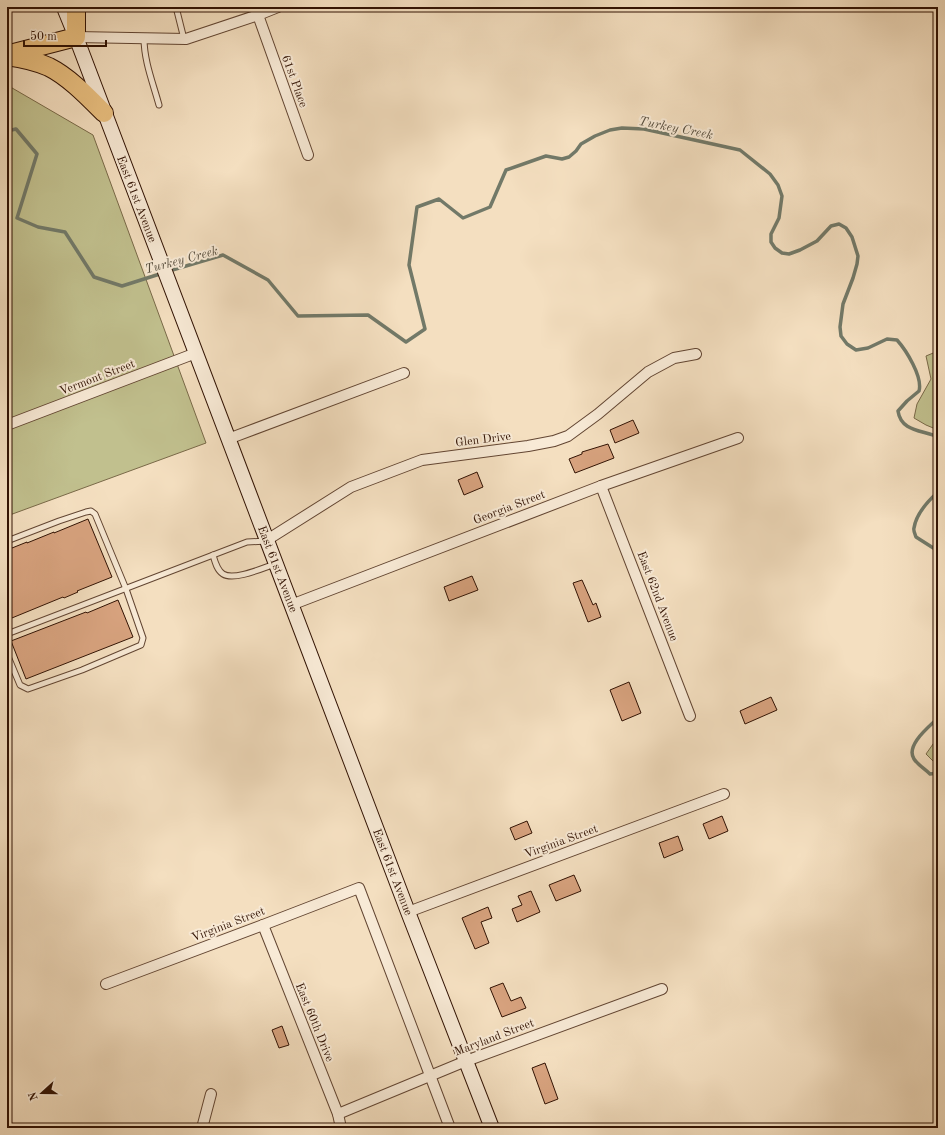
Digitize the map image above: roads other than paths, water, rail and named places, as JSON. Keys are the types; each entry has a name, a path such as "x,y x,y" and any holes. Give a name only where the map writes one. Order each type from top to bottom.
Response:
{"highway":[{"path":"7,55 76,37 66,8"},
{"path":"7,55 28,60 50,68 67,80 104,113"}],"main road":[{"name":"East 61st Avenue","path":"76,37 408,912 492,1128"}],"street":[{"path":"76,37 184,39 278,7"},
{"name":"61st Place","path":"258,15 308,155"},
{"name":"Vermont Street","path":"7,425 196,353"},
{"name":"Glen Drive","path":"267,540 350,487 422,460 528,446 554,441 568,436 598,414 648,372 674,358 696,354"},
{"path":"228,439 404,373"},
{"name":"Georgia Street","path":"291,605 601,486 738,438"},
{"name":"East 62nd Avenue","path":"601,486 690,716"},
{"name":"Virginia Street","path":"408,912 724,794"},
{"name":"Virginia Street","path":"106,984 359,888 431,1076"},
{"name":"East 60th Drive","path":"264,925 338,1114 341,1128"},
{"name":"Maryland Street","path":"338,1114 466,1062 662,989"},
{"path":"431,1076 450,1128"},
{"path":"202,1128 211,1094"}],"lane":[{"path":"176,7 184,39"},
{"path":"144,38 146,61 159,105"},
{"path":"7,541 59,521 91,511 95,514 126,589 143,638 141,645 82,670 28,689 20,685 7,654"},
{"path":"7,634 247,542 267,540"},
{"path":"213,555 217,567 222,574 229,577 241,575 276,564"}],"waterway":[{"name":"Turkey Creek","path":"169,271 223,255 268,280 298,316 368,315 406,342 425,329 409,265 417,207 439,199 463,218 490,207 506,170 546,156 562,159 569,157 581,144 610,130 622,128 644,129 740,150 770,174 778,185 782,196 779,218 771,234 771,242 775,248 782,253 789,254 817,241 831,226 839,224 846,228 852,237 858,256 853,278 843,304 840,327 841,336 847,344 856,350 868,348 887,339 897,340 913,364 920,385 919,391 898,411 900,418 908,427 938,437"},
{"name":"Turkey Creek","path":"7,131 16,129 37,154 17,218 38,227 65,232 94,277 122,286 163,273"},
{"name":"Turkey Creek","path":"938,492 920,513 915,523 914,530 916,537 938,551"},
{"name":"Turkey Creek","path":"938,718 920,736 913,748 912,754 914,759 930,774 938,773"}]}
